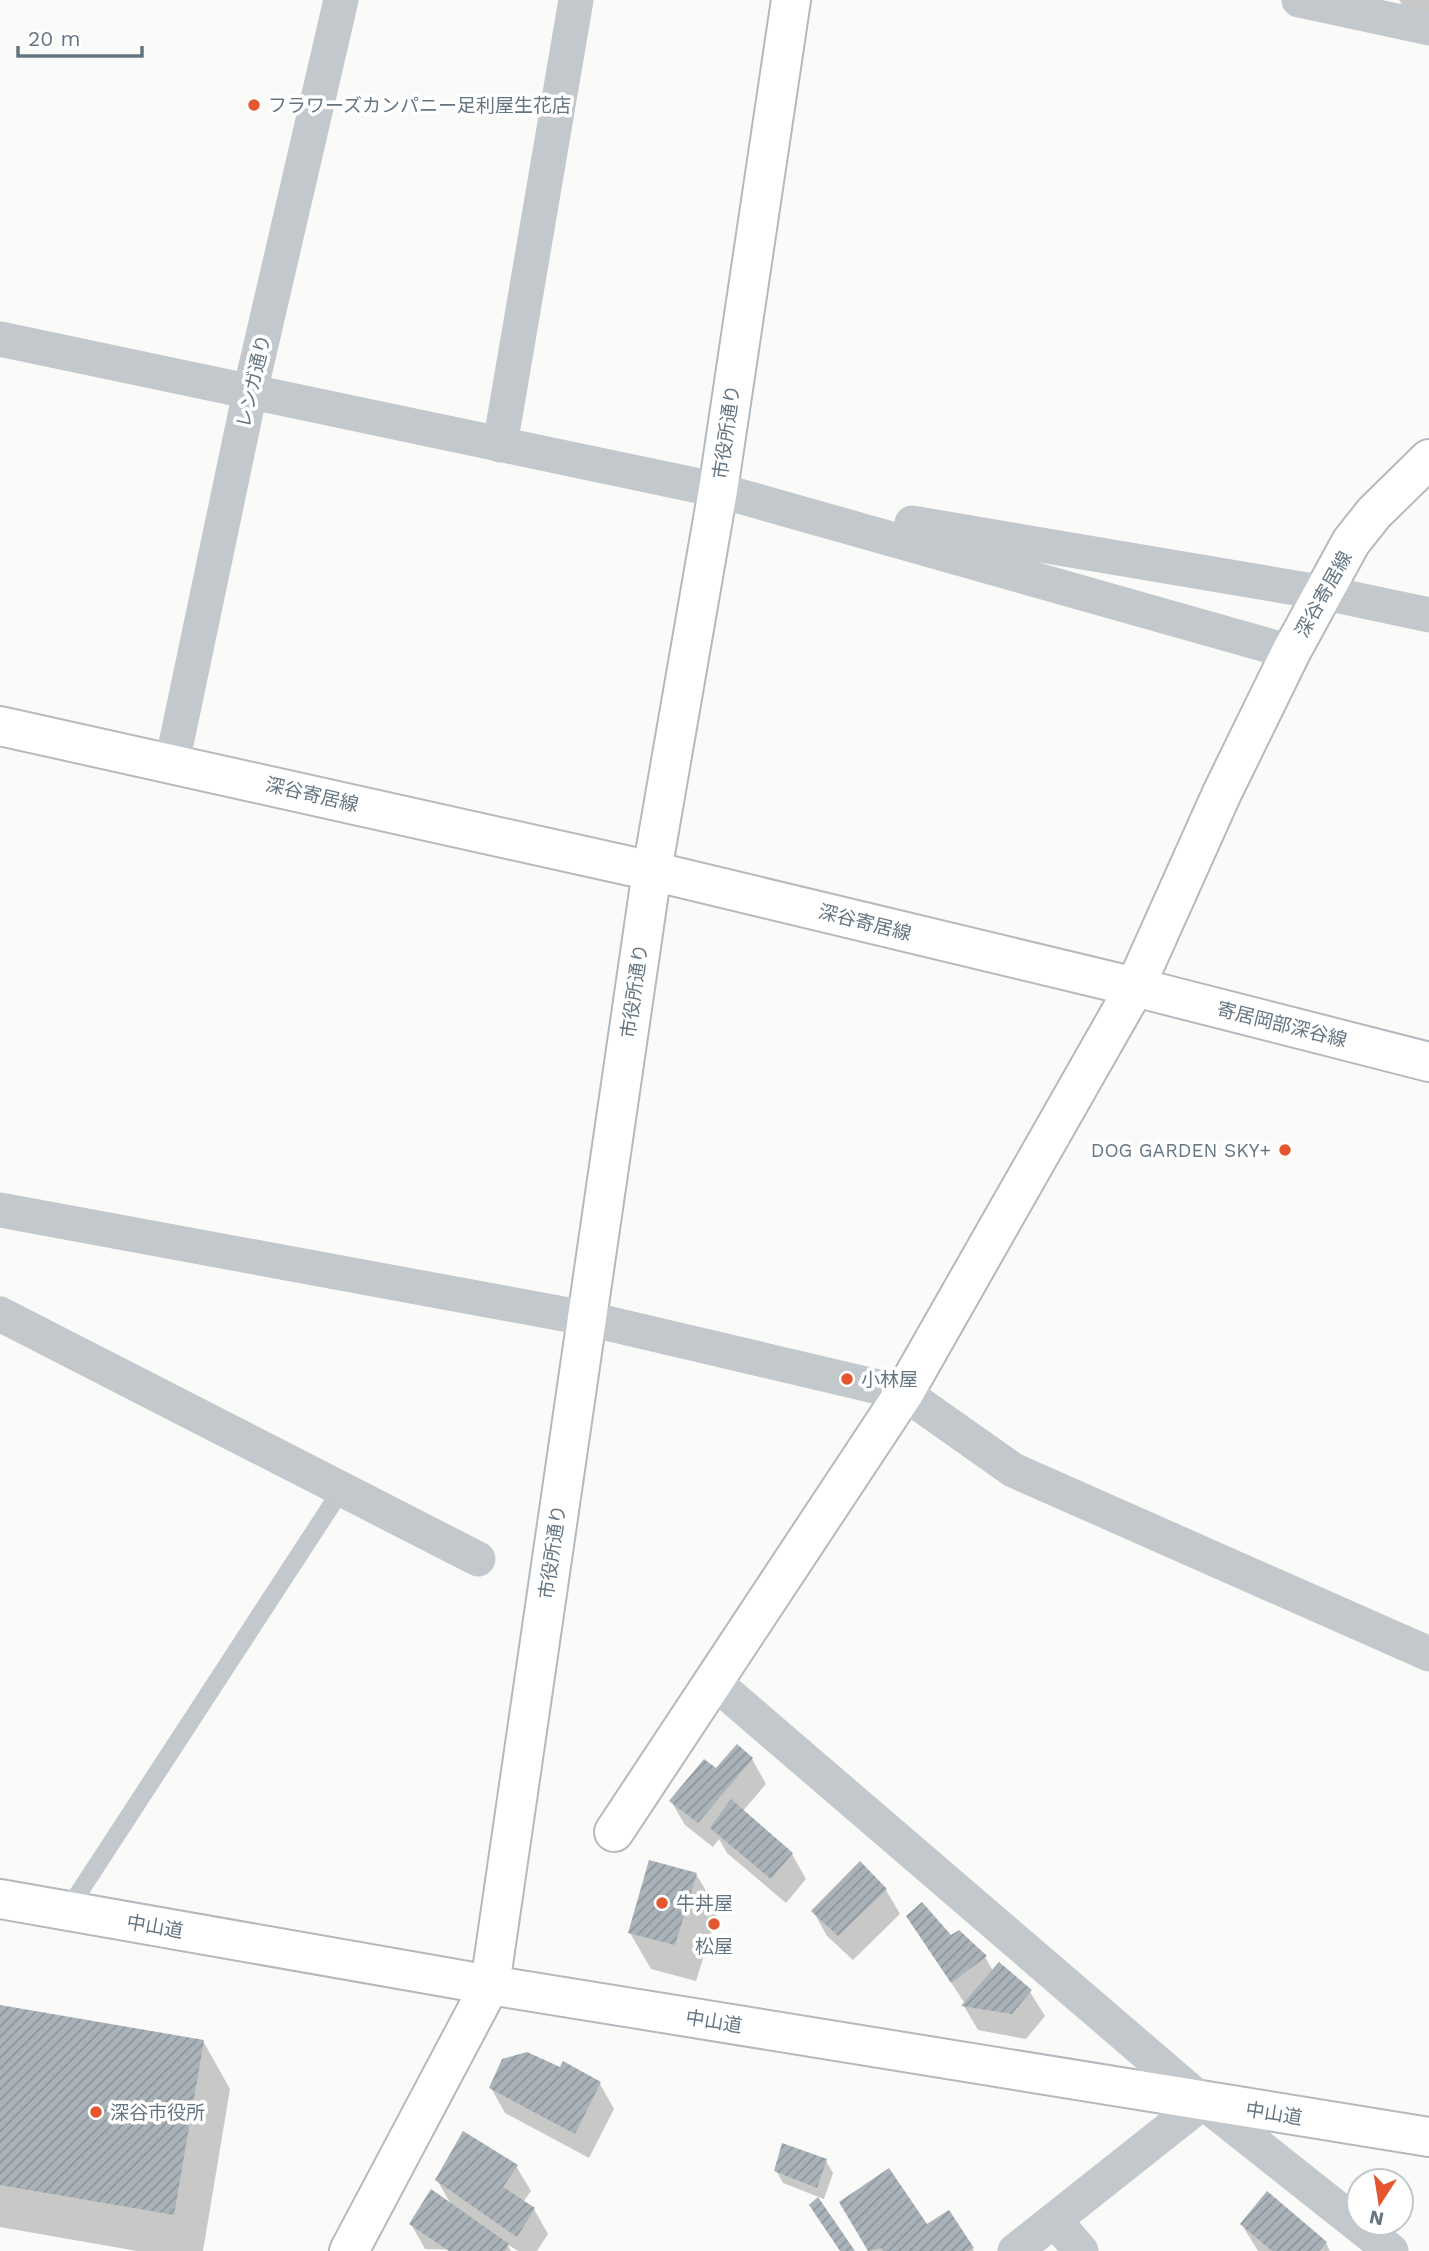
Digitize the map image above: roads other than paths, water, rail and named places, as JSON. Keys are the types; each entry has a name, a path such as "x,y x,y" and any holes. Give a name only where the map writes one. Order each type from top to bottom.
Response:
{"main road":[{"name":"市役所通り","path":"349,2251 490,1985 652,871 718,490 791,0"},
{"name":"深谷寄居線","path":"0,726 652,871 1135,987 1222,793 1291,652 1351,542 1374,513 1429,459"},
{"name":"寄居岡部深谷線","path":"1135,987 1429,1062"},
{"path":"614,1832 904,1393 1135,987"},
{"name":"中山道","path":"0,1899 490,1985 1429,2137"}],"street":[{"name":"レンガ通り","path":"172,763 250,392 341,0"},
{"path":"500,445 576,0"},
{"path":"1310,1 1429,28"},
{"path":"0,339 718,490 1325,593 1429,615"},
{"path":"718,490 1291,652"},
{"path":"0,1210 585,1318 904,1393 1013,1470 1429,1654"},
{"path":"0,1314 478,1559"},
{"path":"713,1681 1203,2102 1391,2251"},
{"path":"1015,2251 1203,2102"},
{"path":"1055,2221 1081,2251"}],"lane":[{"path":"67,1911 342,1489"}],"place":[{"name":"フラワーズカンパニー足利屋生花店","path":"254,105"},
{"name":"DOG GARDEN SKY+","path":"1285,1150"},
{"name":"小林屋","path":"847,1379"},
{"name":"牛丼屋","path":"662,1903"},
{"name":"松屋","path":"714,1924"},
{"name":"深谷市役所","path":"96,2112"}]}
